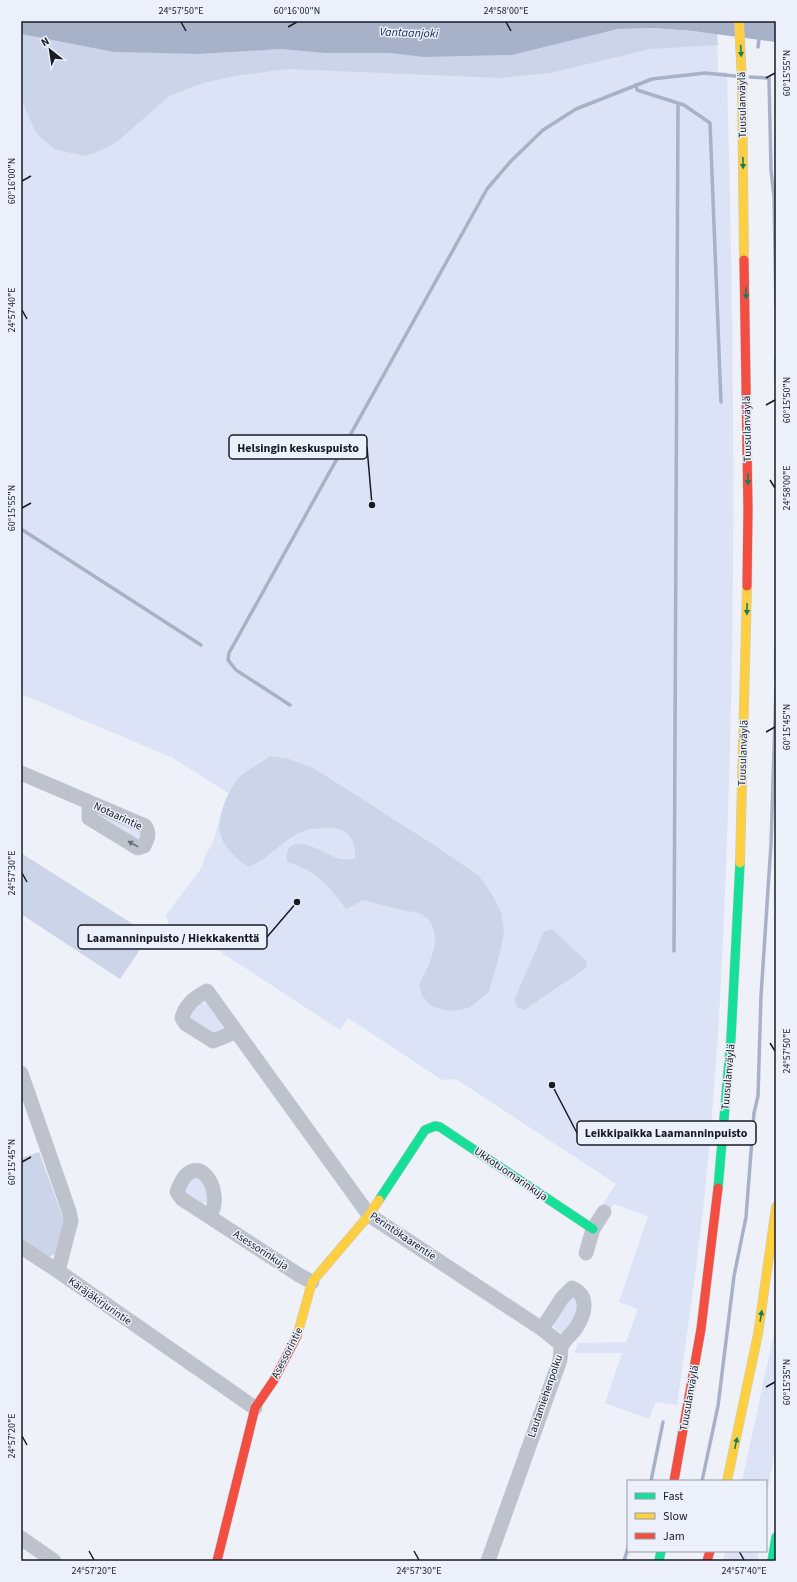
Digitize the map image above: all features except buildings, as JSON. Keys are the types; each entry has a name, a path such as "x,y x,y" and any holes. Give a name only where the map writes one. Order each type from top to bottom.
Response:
{"main road":[{"name":"Tuusulanväylä","path":"674,1480 701,1329 719,1183 731,1038 739,890 746,663 748,510 742,82 739,21"},
{"name":"Asessorintie","path":"217,1561 255,1408 274,1380 296,1339 312,1282 369,1215 415,1142 428,1127"},
{"name":"Ukkotuomarinkuja","path":"428,1127 440,1127 593,1229"},
{"path":"727,1480 758,1334 776,1207"},
{"path":"772,1561 776,1537"}],"street":[{"name":"Notaarintie","path":"21,773 89,802"},
{"name":"Perintökaarentie","path":"236,1032 369,1215 542,1329 562,1345"},
{"name":"Käräjäkirjurintie","path":"21,1073 70,1210 71,1221 58,1271 255,1408"},
{"path":"586,1253 593,1229 604,1212"},
{"name":"Asessorinkuja","path":"210,1216 312,1282"},
{"path":"21,1247 58,1271"},
{"name":"Lautamiehenpolku","path":"488,1561 560,1360 562,1345 576,1328 581,1318 585,1301 580,1292 572,1288 542,1329"},
{"path":"21,1538 54,1561"}],"shaded area":[{"path":"653,28 717,33 718,45 650,49 550,73 501,78 287,69 229,77 200,84 169,96 117,142 85,156 54,149 39,136 21,99 21,34 114,52 199,54 281,49 324,53 389,53 424,57 512,55 618,29"},
{"path":"717,33 718,72 727,72 733,411 732,665 723,938 715,1078 705,1195 677,1405 656,1402 649,1419 605,1403 622,1353 574,1353 578,1343 626,1342 638,1309 619,1302 648,1216 614,1204 607,1213 600,1208 616,1184 456,1079 442,1080 348,1018 340,1030 190,932 180,946 170,931 166,915 203,866 204,858 214,840 220,817 220,835 233,796 173,758 21,694 21,34 40,39"},
{"path":"270,756 289,759 315,769 437,847 479,876 491,893 501,912 504,932 501,949 489,992 469,1008 450,1011 433,1007 422,996 419,985 431,959 435,940 434,930 430,922 423,915 363,900 346,909 328,886 314,874 297,865 287,862 288,851 291,846 298,844 315,848 339,859 355,859 355,847 348,835 343,831 335,828 306,830 291,838 264,859 249,867 232,853 221,838 219,826 221,812 230,791 238,779"},
{"path":"96,812 142,831 144,834 139,841 136,841 96,814"},
{"path":"21,853 150,935 120,979 21,914"},
{"path":"552,929 587,962 586,968 524,1010 517,1007 514,1000 544,932"},
{"path":"200,1003 208,1004 225,1025 223,1032 216,1037 191,1022 190,1010"},
{"path":"39,1152 63,1218 65,1234 57,1253 49,1257 21,1241 21,1158"},
{"path":"194,1177 203,1180 209,1200 202,1205 186,1195 186,1183"},
{"path":"570,1294 580,1298 572,1327 563,1334 555,1330 553,1323"},
{"path":"776,1314 776,1446 767,1495 767,1480 742,1480 774,1333"},
{"path":"726,1552 758,1552 758,1561 723,1561"}],"water":[{"name":"Vantaanjoki","path":"21,21 776,21 776,42 693,31 653,28 618,29 512,55 424,57 389,53 324,53 281,49 199,54 114,52 21,34"}],"waterway":[{"path":"758,47 759,39"},
{"path":"290,705 236,670 228,660 229,653 487,189 511,161 543,130 576,109 652,79 705,73 735,76"},
{"path":"750,77 769,78 771,170 774,197 776,306"},
{"path":"636,85 637,90 684,105 710,123 721,402"},
{"path":"674,951 678,104"},
{"path":"776,358 776,382"},
{"path":"21,529 201,645"},
{"path":"776,649 776,679"},
{"path":"702,1480 718,1406 734,1276 746,1217 754,1113 758,1096 761,996 771,844 776,688"},
{"path":"651,1480 663,1422"},
{"path":"624,1561 627,1551"}],"traffic: fast":[{"path":"718,1188 731,1038 740,863"},
{"path":"379,1200 425,1130 435,1126 440,1127 593,1229"},
{"path":"772,1561 776,1537"},
{"path":"659,1561 661,1552"}],"traffic: slow":[{"path":"739,21 742,82 744,260"},
{"path":"740,863 747,586"},
{"path":"297,1336 312,1282 369,1215 379,1200"},
{"path":"727,1480 758,1334 776,1207"}],"traffic: jam":[{"path":"744,260 748,510 747,586"},
{"path":"674,1480 701,1329 718,1188"},
{"path":"217,1561 255,1408 274,1380 297,1336"},
{"path":"707,1561 710,1552"}],"place":[{"name":"Helsingin keskuspuisto","path":"372,505"},
{"name":"Laamanninpuisto / Hiekkakenttä","path":"297,902"},
{"name":"Leikkipaikka Laamanninpuisto","path":"552,1085"}]}
